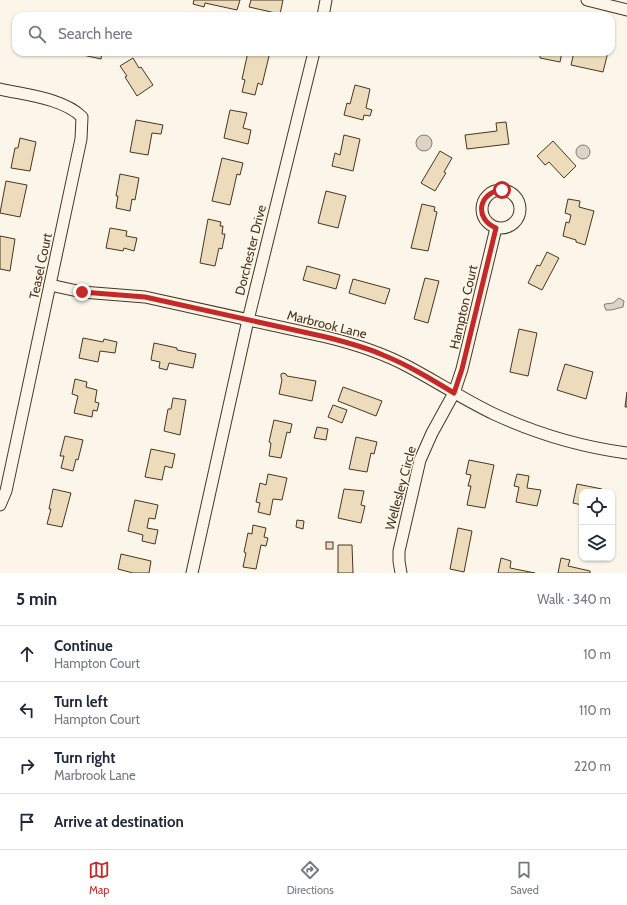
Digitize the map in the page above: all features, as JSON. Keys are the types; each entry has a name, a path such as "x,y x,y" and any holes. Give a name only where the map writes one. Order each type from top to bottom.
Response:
{"street":[{"path":"324,12 326,0"},
{"path":"587,0 627,10"},
{"name":"Dorchester Drive","path":"192,573 248,320 313,56"},
{"name":"Teasel Court","path":"0,89 45,99 67,106 76,111 82,117 82,139 6,491 0,505"},
{"name":"Hampton Court","path":"454,393 462,369 496,228"},
{"name":"Marbrook Lane","path":"50,285 82,292 145,297 354,344 382,354 408,366 494,414 534,430 576,443 627,453"},
{"name":"Wellesley Circle","path":"401,573 398,561 399,551 420,460 432,433 454,393"}],"shaded area":[{"path":"424,135 431,140 432,143 427,150 424,151 417,146 416,143 421,136"},
{"path":"580,145 586,145 590,149 590,155 586,159 580,159 576,155 576,149"},
{"path":"619,298 624,301 623,307 606,310 605,304 613,303"}],"building":[{"path":"194,0 240,0 237,10 205,3 204,7 193,4"},
{"path":"251,0 283,0 280,12 271,12 249,7"},
{"path":"87,56 101,56 101,59"},
{"path":"247,56 269,56 262,85 258,83 255,95 242,92 245,80 242,79"},
{"path":"540,56 561,56 560,62 540,58"},
{"path":"573,56 607,56 603,72 571,65"},
{"path":"133,58 153,85 137,96 120,66"},
{"path":"355,85 370,89 366,108 372,110 370,116 364,115 363,120 344,115 347,103 350,104"},
{"path":"230,110 247,113 243,128 251,130 248,144 224,138"},
{"path":"136,120 163,125 161,134 152,133 148,155 130,152"},
{"path":"506,122 509,144 467,149 465,135 497,131 496,123"},
{"path":"344,135 360,139 353,171 332,166 335,153 340,155"},
{"path":"20,138 36,142 30,171 11,168 15,148 18,148"},
{"path":"553,141 576,166 564,178 549,162 545,165 537,156"},
{"path":"440,151 452,158 444,172 446,173 435,191 421,183"},
{"path":"222,158 243,163 240,175 237,174 230,205 212,201"},
{"path":"120,174 139,178 135,200 132,199 130,211 116,208 118,196 116,196"},
{"path":"6,181 27,185 20,217 0,213"},
{"path":"326,191 346,196 338,228 318,223"},
{"path":"568,199 580,201 579,207 594,211 585,245 576,242 576,240 563,236 566,222 569,223 571,215 565,213"},
{"path":"422,204 435,207 434,211 437,212 428,251 411,248"},
{"path":"208,219 221,222 220,226 223,226 222,234 225,234 222,249 219,248 215,266 200,263"},
{"path":"110,228 127,231 126,236 137,238 134,251 124,248 123,251 106,248"},
{"path":"0,236 15,239 10,271 0,269"},
{"path":"547,252 559,258 542,290 528,283 537,265 540,266"},
{"path":"307,266 340,275 336,289 303,280"},
{"path":"425,278 439,281 428,323 414,319"},
{"path":"353,279 390,289 385,304 349,293"},
{"path":"519,329 537,333 528,376 510,372"},
{"path":"83,338 103,342 104,339 117,342 115,353 100,351 98,362 79,358"},
{"path":"154,343 196,354 193,368 169,363 167,370 159,368 160,362 151,360"},
{"path":"565,364 593,372 586,399 557,390"},
{"path":"283,373 287,376 316,381 312,401 279,394 282,380 281,374"},
{"path":"75,379 87,382 86,387 97,390 95,402 99,403 97,411 93,410 92,417 74,413 78,396 72,394"},
{"path":"343,387 382,401 376,416 338,401"},
{"path":"627,392 627,407 625,407"},
{"path":"173,398 186,400 180,435 164,431 168,409 171,409"},
{"path":"333,405 347,410 342,423 328,417"},
{"path":"274,420 292,424 290,433 287,432 281,458 269,456 271,443 269,442"},
{"path":"317,427 328,429 326,440 314,438"},
{"path":"65,436 83,440 78,460 76,459 73,471 61,468 64,456 60,456"},
{"path":"356,437 377,442 374,454 371,453 367,472 349,469"},
{"path":"151,449 175,454 172,468 165,466 162,480 145,477"},
{"path":"469,460 494,465 485,508 467,505 471,486 468,486 471,475 466,474"},
{"path":"268,474 287,478 282,500 273,499 270,515 258,512 260,503 256,502 260,483 266,485"},
{"path":"517,474 529,476 527,488 541,490 537,506 516,502 519,487 514,486"},
{"path":"577,484 602,489 579,489 579,504 573,503"},
{"path":"53,489 71,493 62,527 47,524 51,509 49,509"},
{"path":"344,489 364,491 361,505 365,506 361,523 338,518"},
{"path":"135,500 158,505 155,519 149,518 147,528 158,530 155,544 142,541 143,535 128,531"},
{"path":"297,520 304,521 303,529 296,527"},
{"path":"253,525 266,528 264,537 268,538 266,546 261,545 256,569 243,567 248,533 252,534"},
{"path":"458,528 472,531 464,572 450,569"},
{"path":"326,542 333,542 333,549 326,549"},
{"path":"338,545 352,545 353,573 338,573"},
{"path":"121,554 151,561 149,573 133,573 118,569"},
{"path":"501,558 511,561 510,568 535,573 498,573"},
{"path":"561,558 570,560 568,566 590,571 590,573 558,573"}],"route":[{"path":"82,292 145,297 354,344 382,354 408,366 454,393 462,369 496,228 486,221 483,216 482,203 485,197 490,193 496,190 502,190"}]}
